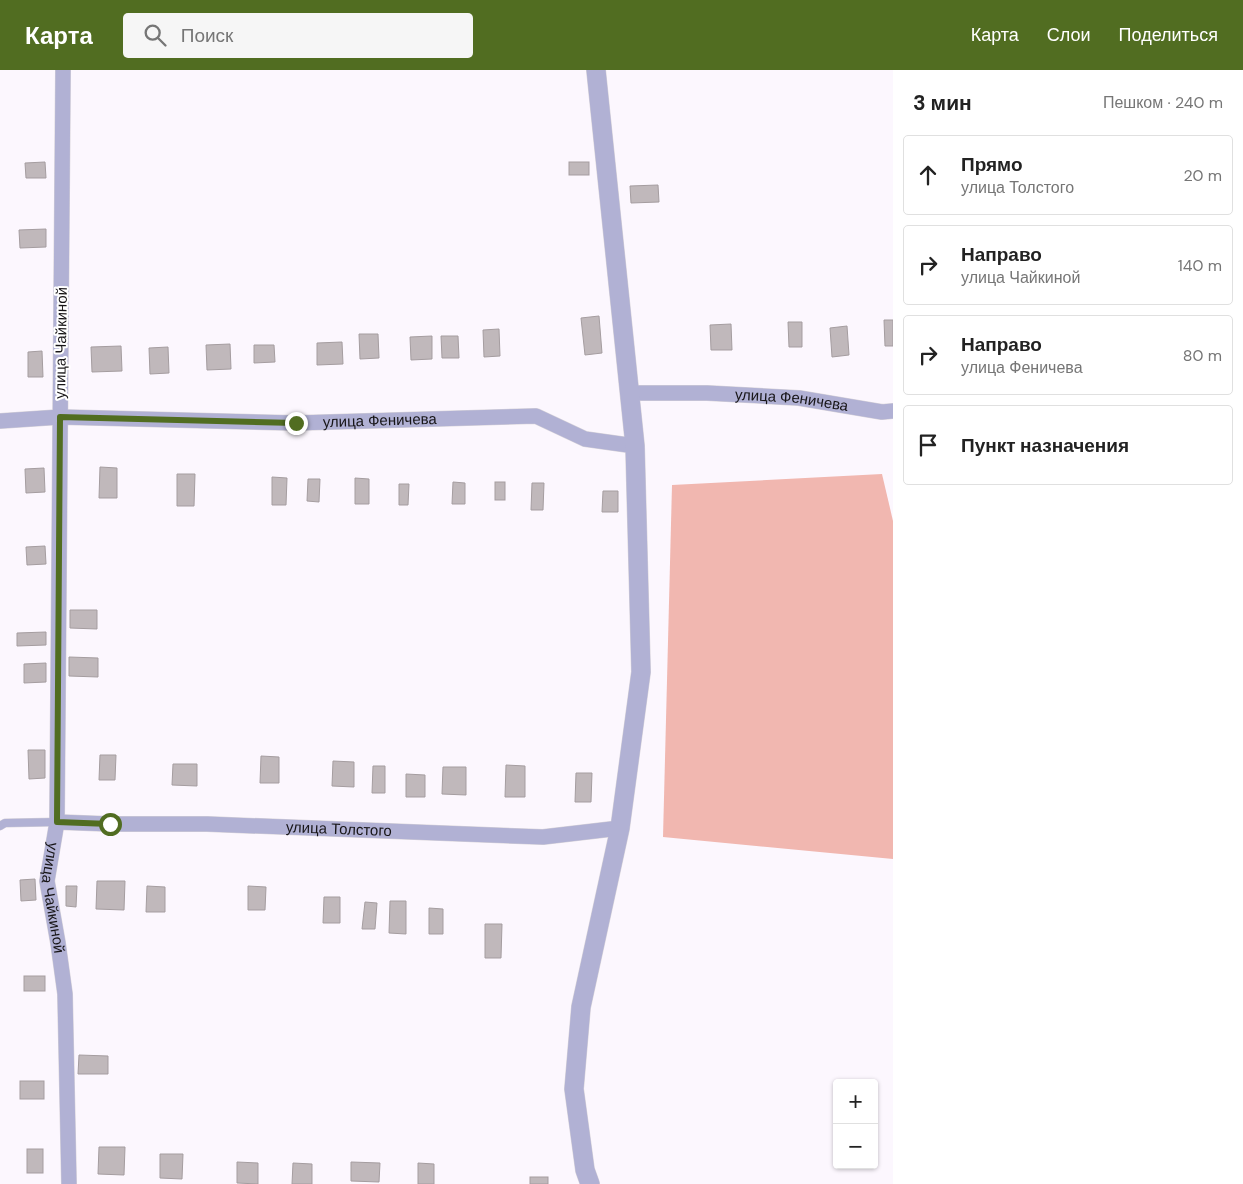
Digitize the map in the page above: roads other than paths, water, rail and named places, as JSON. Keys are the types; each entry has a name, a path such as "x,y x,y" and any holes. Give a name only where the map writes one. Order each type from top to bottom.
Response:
{"street":[{"name":"улица Чайкиной","path":"63,70 57,822 47,881 65,994 70,1184"},
{"path":"590,1184 585,1170 574,1089 581,1007 620,828 641,672 635,446 596,70"},
{"name":"улица Феничева","path":"630,393 706,393 799,398 882,412 893,412"},
{"name":"улица Феничева","path":"0,421 60,417 296,423 536,416 585,439 635,446"},
{"name":"улица Толстого","path":"57,822 207,824 543,836 620,828"}],"lane":[{"path":"0,826 5,823 57,822"}]}
